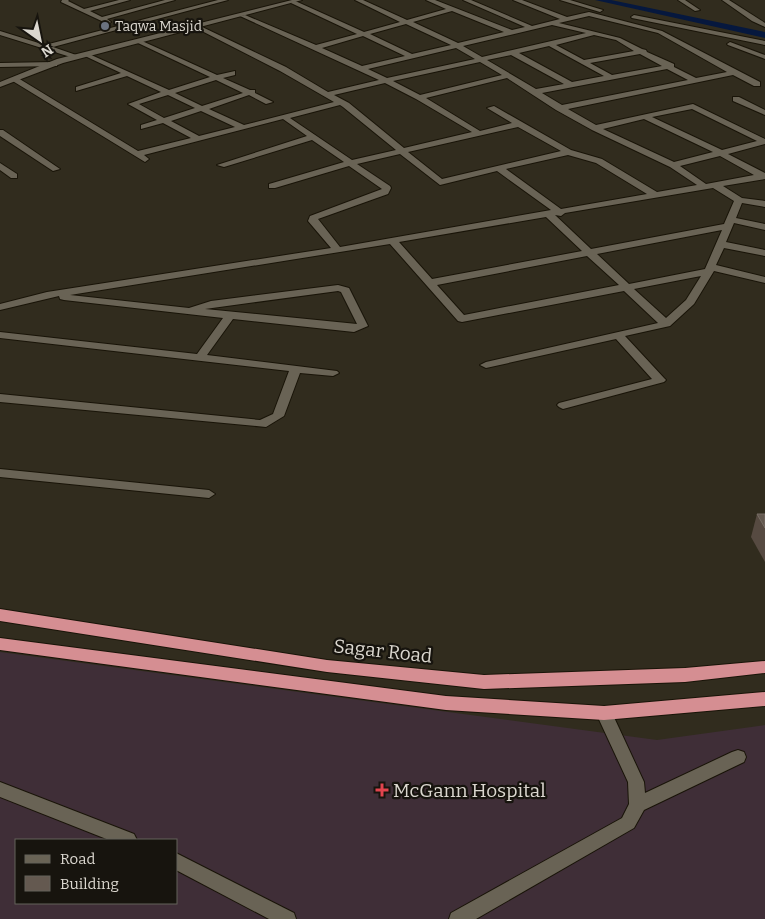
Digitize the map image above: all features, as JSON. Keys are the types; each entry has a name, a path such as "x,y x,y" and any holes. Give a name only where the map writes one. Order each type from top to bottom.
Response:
{"highway":[{"name":"Sagar Road","path":"0,615 327,666 484,682 685,675 765,666"},
{"path":"0,644 446,703 604,713 765,699"}],"street":[{"path":"66,0 64,2 122,28"},
{"path":"83,11 127,0"},
{"path":"101,19 172,0"},
{"path":"45,47 225,0"},
{"path":"358,0 457,45 595,128 673,165 710,186 738,200 765,204"},
{"path":"429,0 510,32"},
{"path":"466,0 478,7 532,28"},
{"path":"516,0 566,19"},
{"path":"564,0 764,50"},
{"path":"681,0 697,10"},
{"path":"725,0 754,20 765,25"},
{"path":"0,85 54,64 87,54 296,1 409,55"},
{"path":"314,48 407,21 453,10"},
{"path":"361,68 409,55 554,24 566,19 595,15 660,32 757,84"},
{"path":"242,16 361,68 420,97 477,132"},
{"path":"554,24 618,39 644,51 695,81"},
{"path":"198,27 342,102 440,182 568,152"},
{"path":"0,33 77,57"},
{"path":"327,94 388,82 594,33"},
{"path":"140,42 215,78 252,92 269,102"},
{"path":"550,44 610,77"},
{"path":"730,44 764,50"},
{"path":"584,62 644,51"},
{"path":"513,53 570,84"},
{"path":"87,54 126,74 242,126"},
{"path":"0,65 54,64"},
{"path":"533,92 670,66"},
{"path":"197,138 132,104 232,73"},
{"path":"560,108 734,73"},
{"path":"79,89 126,74"},
{"path":"420,97 508,76"},
{"path":"15,80 142,157 197,138 242,126 286,118 342,102"},
{"path":"144,127 252,92"},
{"path":"736,99 765,113"},
{"path":"595,128 643,116 696,106 765,142"},
{"path":"491,108 568,152 598,161 655,195"},
{"path":"643,116 721,153 763,176"},
{"path":"286,118 387,190 313,218 313,221 338,250"},
{"path":"272,186 349,163 473,135 477,132 519,124"},
{"path":"0,132 56,169"},
{"path":"221,165 312,138"},
{"path":"673,165 765,142"},
{"path":"0,166 14,176"},
{"path":"500,169 561,212"},
{"path":"0,307 47,295 394,241 763,176"},
{"path":"486,364 619,336 666,324 690,302 710,269 738,200"},
{"path":"549,215 624,287 666,324"},
{"path":"429,283 589,253 729,223 765,227"},
{"path":"394,241 460,318 466,320 710,269 765,280"},
{"path":"720,244 765,253"},
{"path":"47,295 230,316 354,329 363,326 345,290 338,288 211,304 189,311"},
{"path":"200,358 230,316"},
{"path":"0,335 333,373"},
{"path":"563,405 660,380 619,336"},
{"path":"0,398 262,424 278,416 296,369"},
{"path":"0,473 209,494"},
{"path":"458,919 628,823 638,805 636,782 604,713"},
{"path":"638,805 738,757"},
{"path":"1,792 125,839"},
{"path":"178,862 287,919"}],"shaded area":[{"name":"McGann Hospital","path":"0,652 657,740 765,725 765,919 0,919"}],"building":[{"path":"757,514 765,514 765,528"}],"waterway":[{"path":"599,0 765,35"}],"place":[{"name":"Taqwa Masjid","path":"105,26"},
{"name":"McGann Hospital","path":"382,790"}]}
